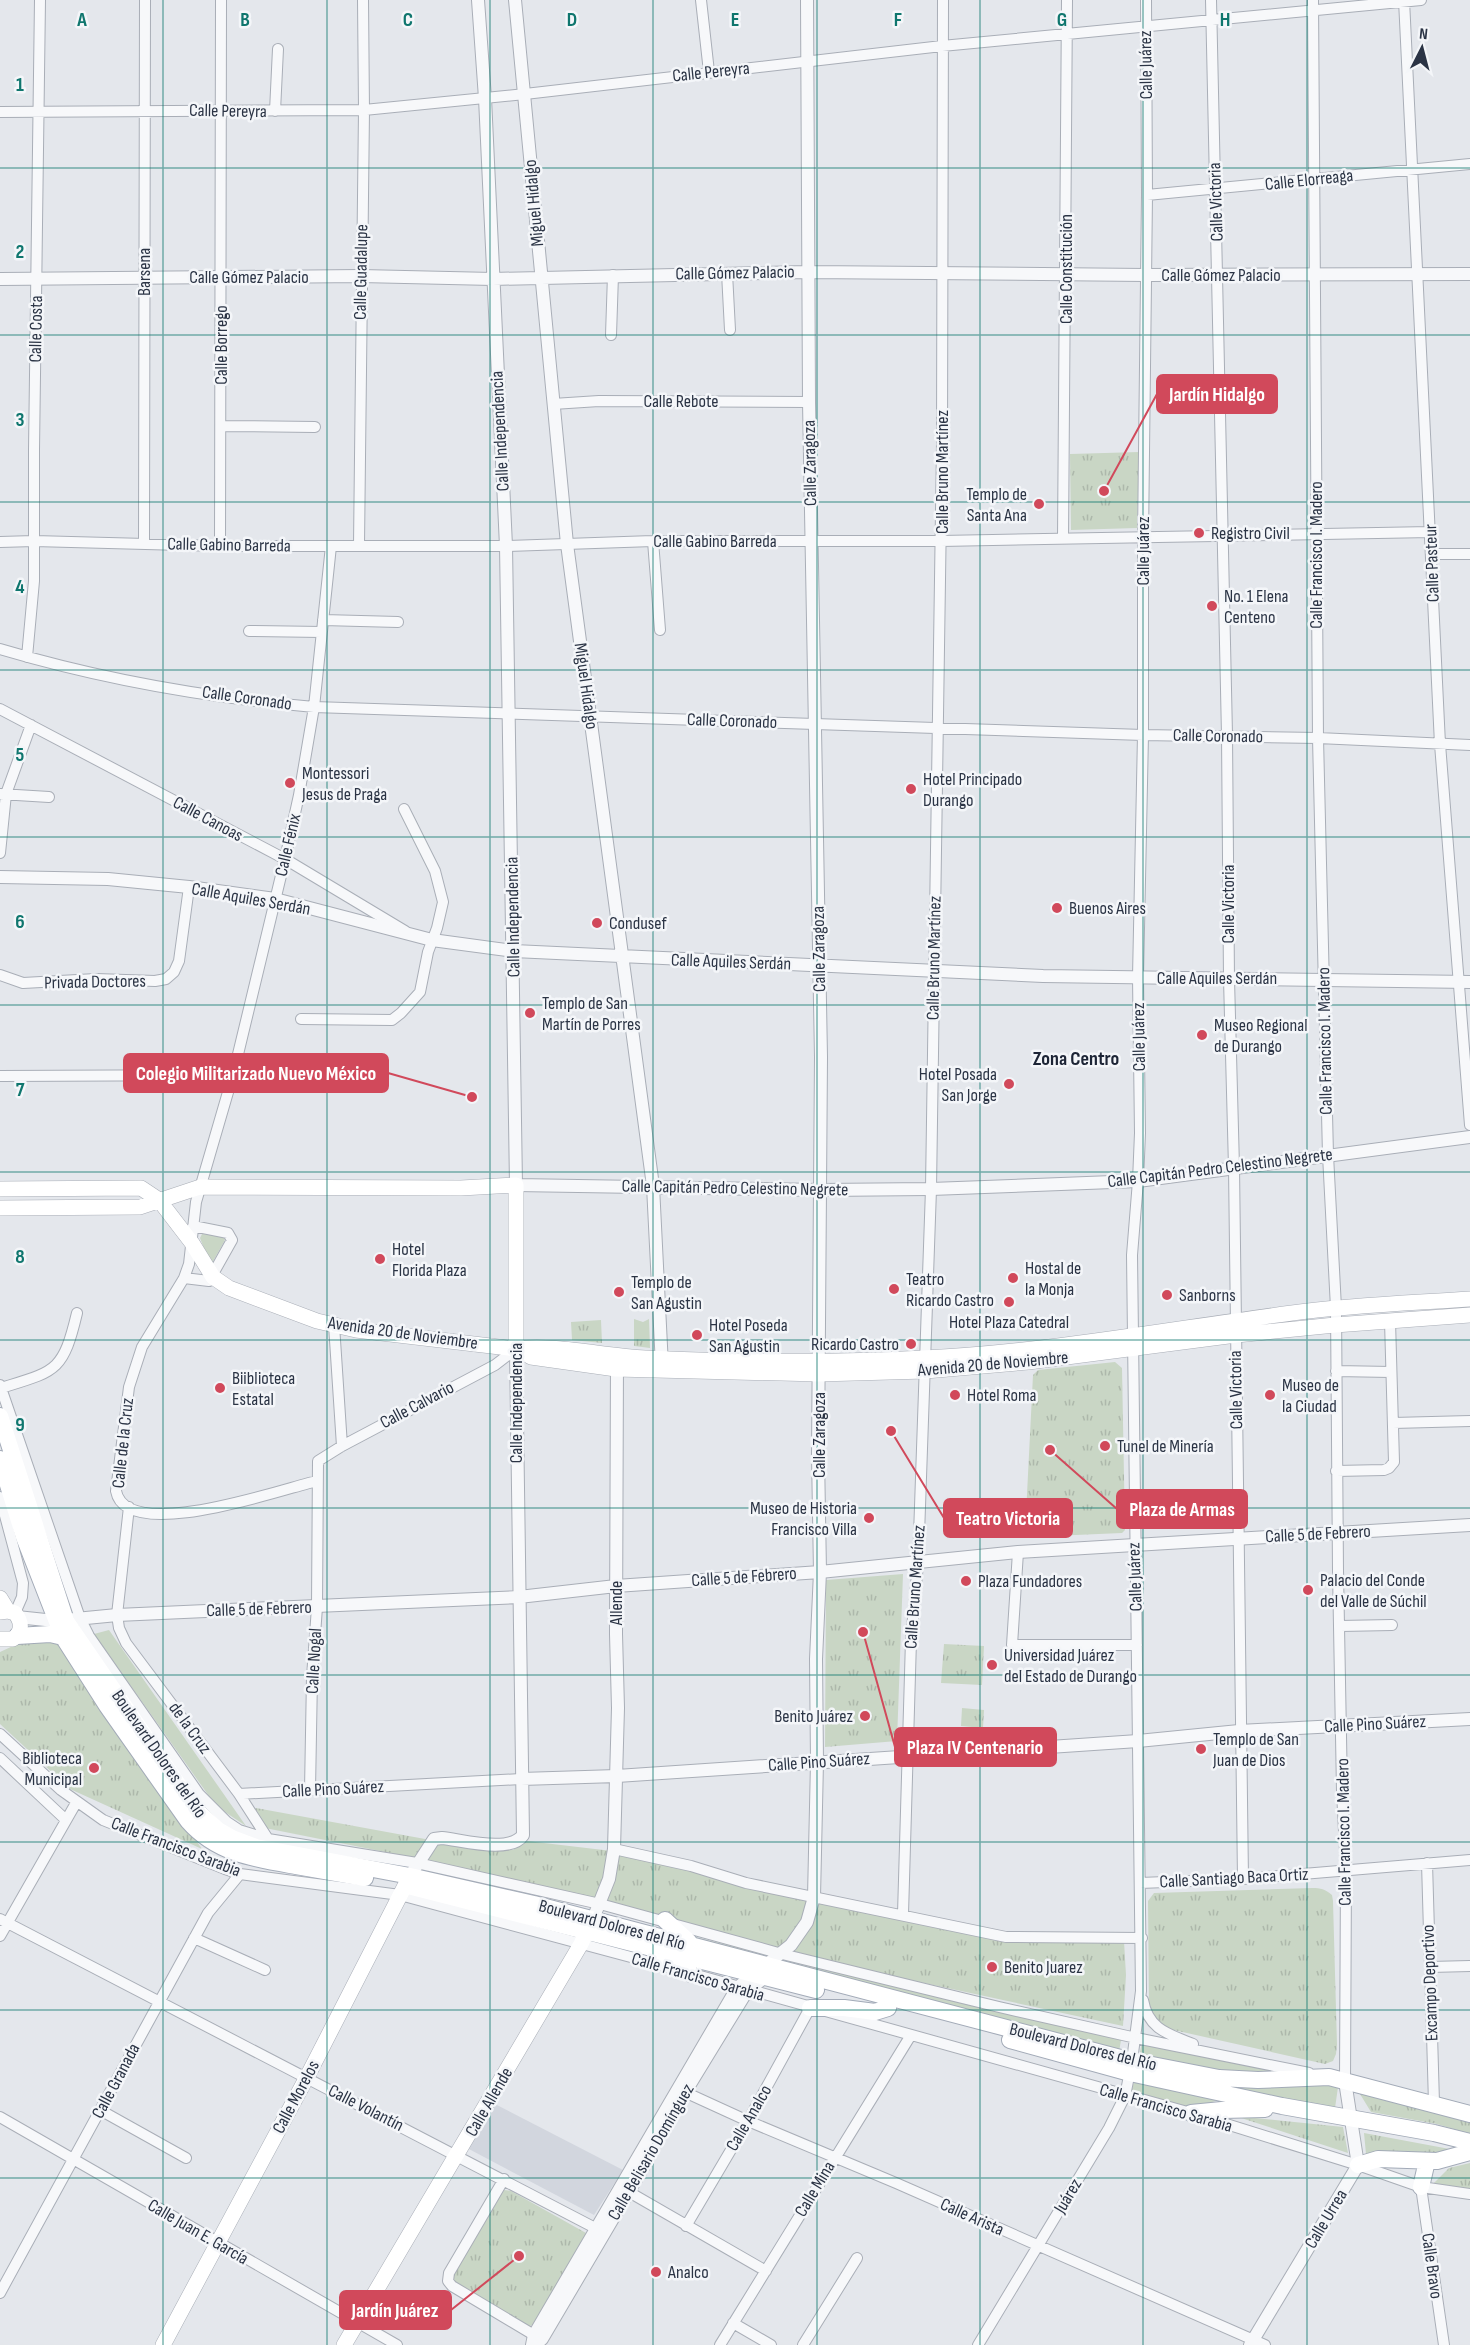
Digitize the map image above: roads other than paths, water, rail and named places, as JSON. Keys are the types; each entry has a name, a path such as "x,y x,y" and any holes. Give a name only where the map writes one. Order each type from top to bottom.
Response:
{"main road":[{"name":"Calle Capitán Pedro Celestino Negrete","path":"0,1189 134,1188 153,1195 200,1186 461,1188 516,1185"},
{"name":"Calle Independencia","path":"516,1185 516,1349"},
{"name":"Calle Capitán Pedro Celestino Negrete","path":"0,1208 140,1207 153,1195"},
{"name":"Avenida 20 de Noviembre","path":"153,1195 192,1243 213,1277 229,1288 317,1321 334,1325 386,1334 516,1349 531,1357 662,1365 819,1368 1028,1362 1132,1342 1236,1328 1336,1308 1470,1299"},
{"name":"Avenida 20 de Noviembre","path":"1236,1328 1390,1322 1470,1315"},
{"name":"Boulevard Dolores del Río","path":"0,1416 66,1624"},
{"name":"Boulevard Dolores del Río","path":"0,1459 18,1515 66,1624 205,1821 232,1838 256,1847 691,1945 761,1974 888,2008 1131,2067 1219,2078 1337,2079 1470,2114"},
{"path":"12,1540 18,1515"},
{"path":"43,1550 47,1525"},
{"path":"8,1610 21,1626 10,1639"},
{"path":"10,1639 50,1635 66,1624"},
{"name":"Calle Morelos","path":"163,2345 307,2077 408,1880"},
{"path":"665,1920 691,1945"},
{"name":"Boulevard Dolores del Río","path":"590,1924 638,1944 1282,2106 1349,2116 1470,2142"},
{"name":"Calle Allende","path":"344,2345 458,2155 590,1924"},
{"path":"638,1944 652,1954 691,1974"},
{"path":"810,2008 844,2008 875,2012 888,2008"},
{"path":"1191,2113 1222,2109 1261,2110 1282,2106"},
{"path":"1358,2165 1378,2159 1426,2161 1449,2159 1470,2152"},
{"path":"1420,2187 1426,2161"}],"street":[{"name":"Calle Costa","path":"27,657 34,581 40,0"},
{"name":"Barsena","path":"144,543 145,0"},
{"name":"Calle Borrego","path":"220,546 222,0"},
{"name":"Calle Guadalupe","path":"359,545 364,110 363,0"},
{"name":"Calle Independencia","path":"478,0 486,98 506,546 516,1185"},
{"name":"Miguel Hidalgo","path":"515,0 567,544 653,1186 662,1365"},
{"path":"701,0 709,72"},
{"name":"Calle Zaragoza","path":"807,0 809,402 816,724 821,1190 820,1572 816,1659 817,1762 814,1897"},
{"name":"Calle Bruno Martínez","path":"903,1914 911,1640 918,1564 931,1189 941,541 943,0"},
{"name":"Calle Constitución","path":"1063,539 1067,0"},
{"name":"Calle Juárez","path":"1136,2038 1141,1991 1142,1938 1134,1544 1132,1255 1138,1181 1138,977 1143,735 1143,538 1148,195 1146,0"},
{"name":"Calle Victoria","path":"1211,0 1227,735 1242,1879"},
{"name":"Calle Pereyra","path":"0,112 364,110 525,94 942,46 1211,21 1314,5 1421,0"},
{"name":"Calle Pasteur","path":"1404,1 1440,744 1464,982 1470,1125"},
{"name":"Calle Francisco I. Madero","path":"1314,5 1318,738 1328,1155 1336,1308 1336,1471 1346,1871 1337,2079"},
{"path":"275,111 278,49"},
{"name":"Calle Elorreaga","path":"1148,195 1470,164"},
{"name":"Calle Gómez Palacio","path":"0,279 361,276 493,279 808,272 1066,275 1470,275"},
{"path":"727,273 730,330"},
{"path":"611,335 613,275"},
{"name":"Calle Rebote","path":"553,404 599,401 809,402"},
{"path":"221,426 315,427"},
{"name":"Calle Gabino Barreda","path":"0,542 220,546 506,546 653,541 941,541 1431,532"},
{"path":"653,541 660,630"},
{"name":"Calle Fénix","path":"192,1243 200,1186 233,1074 299,795 314,707 331,546"},
{"path":"1431,554 1470,554"},
{"path":"323,620 398,622"},
{"path":"249,631 322,632"},
{"name":"Calle Coronado","path":"0,649 144,682 260,702 314,707 1143,735 1227,735 1470,745"},
{"name":"Calle Canoas","path":"0,709 285,859 413,936"},
{"path":"0,853 3,794 32,726"},
{"path":"3,794 49,797"},
{"path":"301,1019 386,1021 396,1018 420,992 428,952 440,916 442,893 435,871 404,809"},
{"name":"Calle Aquiles Serdán","path":"0,877 108,879 275,899 413,936 514,951 624,958 1043,975 1464,982"},
{"name":"Privada Doctores","path":"0,975 23,983 96,979 155,981 166,979 174,972 179,961 189,887"},
{"path":"0,1076 233,1074"},
{"name":"Calle Capitán Pedro Celestino Negrete","path":"516,1185 821,1190 931,1189 1138,1181 1470,1137"},
{"path":"184,1278 206,1282 213,1277 231,1243 228,1233 193,1226"},
{"name":"Calle de la Cruz","path":"117,1615 129,1507 120,1500 116,1491 129,1387 142,1347 184,1278 192,1243"},
{"path":"77,1312 67,1347 57,1365 46,1374 1,1387 47,1525 66,1624 89,1636 199,1794 227,1822 239,1830 408,1880"},
{"path":"1336,1471 1384,1470 1389,1468 1395,1454 1390,1322"},
{"path":"334,1325 342,1446"},
{"name":"Calle Independencia","path":"427,1848 433,1839 439,1838 501,1845 518,1840 523,1835 516,1349"},
{"name":"Calle Calvario","path":"318,1461 495,1365 516,1349"},
{"name":"Allende","path":"614,1849 618,1708 616,1363"},
{"path":"1336,1371 1391,1372"},
{"path":"1393,1423 1470,1421"},
{"name":"Calle Nogal","path":"310,1790 312,1677 317,1607 318,1461"},
{"path":"129,1507 156,1513 175,1514 201,1511 317,1481"},
{"path":"0,1497 24,1587 20,1604 8,1610"},
{"name":"Calle 5 de Febrero","path":"8,1610 66,1624 117,1615 519,1597 616,1586 918,1564 1018,1552 1470,1525"},
{"path":"1018,1552 1012,1645 1137,1645"},
{"name":"de la Cruz","path":"117,1615 119,1628 126,1643 239,1794 268,1839"},
{"path":"1340,1626 1392,1624"},
{"name":"Calle Pino Suárez","path":"239,1794 617,1776 1138,1741 1239,1731 1470,1719"},
{"name":"Calle Francisco Sarabia","path":"0,1734 76,1803 103,1820 199,1860 240,1874 408,1880 590,1924 691,1974 761,1974 810,2008 1191,2113 1358,2165 1420,2187 1470,2194"},
{"path":"0,1758 66,1820"},
{"path":"0,1936 4,1921 76,1803"},
{"name":"Calle Morelos","path":"408,1880 427,1848"},
{"path":"614,1849 691,1866 746,1883 1011,1938 1142,1938"},
{"name":"Calle Allende","path":"590,1924 609,1879 614,1849"},
{"name":"Calle Santiago Baca Ortiz","path":"1140,1883 1242,1879 1470,1860"},
{"name":"Excampo Deportivo","path":"1427,1863 1434,2103"},
{"name":"Calle Granada","path":"0,2292 208,1913 240,1874"},
{"name":"Calle Belisario Domínguez","path":"536,2341 682,2091 761,1974 802,1930 814,1897"},
{"path":"590,1924 665,1920 761,1974 1136,2038 1337,2079 1349,2116 1358,2165"},
{"name":"Calle Volantín","path":"4,1921 600,2230"},
{"path":"194,1938 265,1970"},
{"path":"1430,1966 1470,1966"},
{"path":"1141,1991 1145,2013 1156,2026 1215,2053"},
{"name":"Calle Analco","path":"686,2226 748,2121 810,2008"},
{"name":"Calle Mina","path":"720,2345 911,2035"},
{"name":"Juárez","path":"978,2345 1109,2128 1125,2096 1136,2038"},
{"name":"Calle Arista","path":"682,2091 896,2183 1251,2342 1265,2345"},
{"path":"100,2110 186,2158"},
{"name":"Calle Juan E. García","path":"0,2117 397,2345"},
{"name":"Calle Urrea","path":"1251,2342 1358,2165"},
{"path":"504,2179 448,2278 452,2286 536,2341"},
{"name":"Calle Bravo","path":"1420,2187 1444,2345"},
{"path":"625,2190 766,2271"},
{"path":"803,2345 857,2258"},
{"path":"733,2323 771,2345"}],"place":[{"name":"Jardín Hidalgo","path":"1104,491"},
{"name":"Templo de Santa Ana","path":"1039,504"},
{"name":"Registro Civil","path":"1199,533"},
{"name":"No. 1 Elena Centeno","path":"1212,606"},
{"name":"Montessori Jesus de Praga","path":"290,783"},
{"name":"Hotel Principado Durango","path":"911,789"},
{"name":"Buenos Aires","path":"1057,908"},
{"name":"Condusef","path":"597,923"},
{"name":"Templo de San Martín de Porres","path":"530,1013"},
{"name":"Museo Regional de Durango","path":"1202,1035"},
{"name":"Hotel Posada San Jorge","path":"1009,1084"},
{"name":"Colegio Militarizado Nuevo México","path":"472,1097"},
{"name":"Hotel Florida Plaza","path":"380,1259"},
{"name":"Hostal de la Monja","path":"1013,1278"},
{"name":"Teatro Ricardo Castro","path":"894,1289"},
{"name":"Templo de San Agustin","path":"619,1292"},
{"name":"Sanborns","path":"1167,1295"},
{"name":"Hotel Plaza Catedral","path":"1009,1302"},
{"name":"Hotel Poseda San Agustin","path":"697,1335"},
{"name":"Ricardo Castro","path":"911,1344"},
{"name":"Biiblioteca Estatal","path":"220,1388"},
{"name":"Hotel Roma","path":"955,1395"},
{"name":"Museo de la Ciudad","path":"1270,1395"},
{"name":"Teatro Victoria","path":"891,1431"},
{"name":"Tunel de Minería","path":"1105,1446"},
{"name":"Plaza de Armas","path":"1050,1450"},
{"name":"Museo de Historia Francisco Villa","path":"869,1518"},
{"name":"Plaza Fundadores","path":"966,1581"},
{"name":"Palacio del Conde del Valle de Súchil","path":"1308,1590"},
{"name":"Plaza IV Centenario","path":"863,1632"},
{"name":"Universidad Juárez del Estado de Durango","path":"992,1665"},
{"name":"Benito Juárez","path":"865,1716"},
{"name":"Templo de San Juan de Dios","path":"1201,1749"},
{"name":"Biblioteca Municipal","path":"94,1768"},
{"name":"Benito Juarez","path":"992,1967"},
{"name":"Jardín Juárez","path":"519,2256"},
{"name":"Analco","path":"656,2272"}],"district":[{"name":"Zona Centro","path":"1076,1059"}]}
